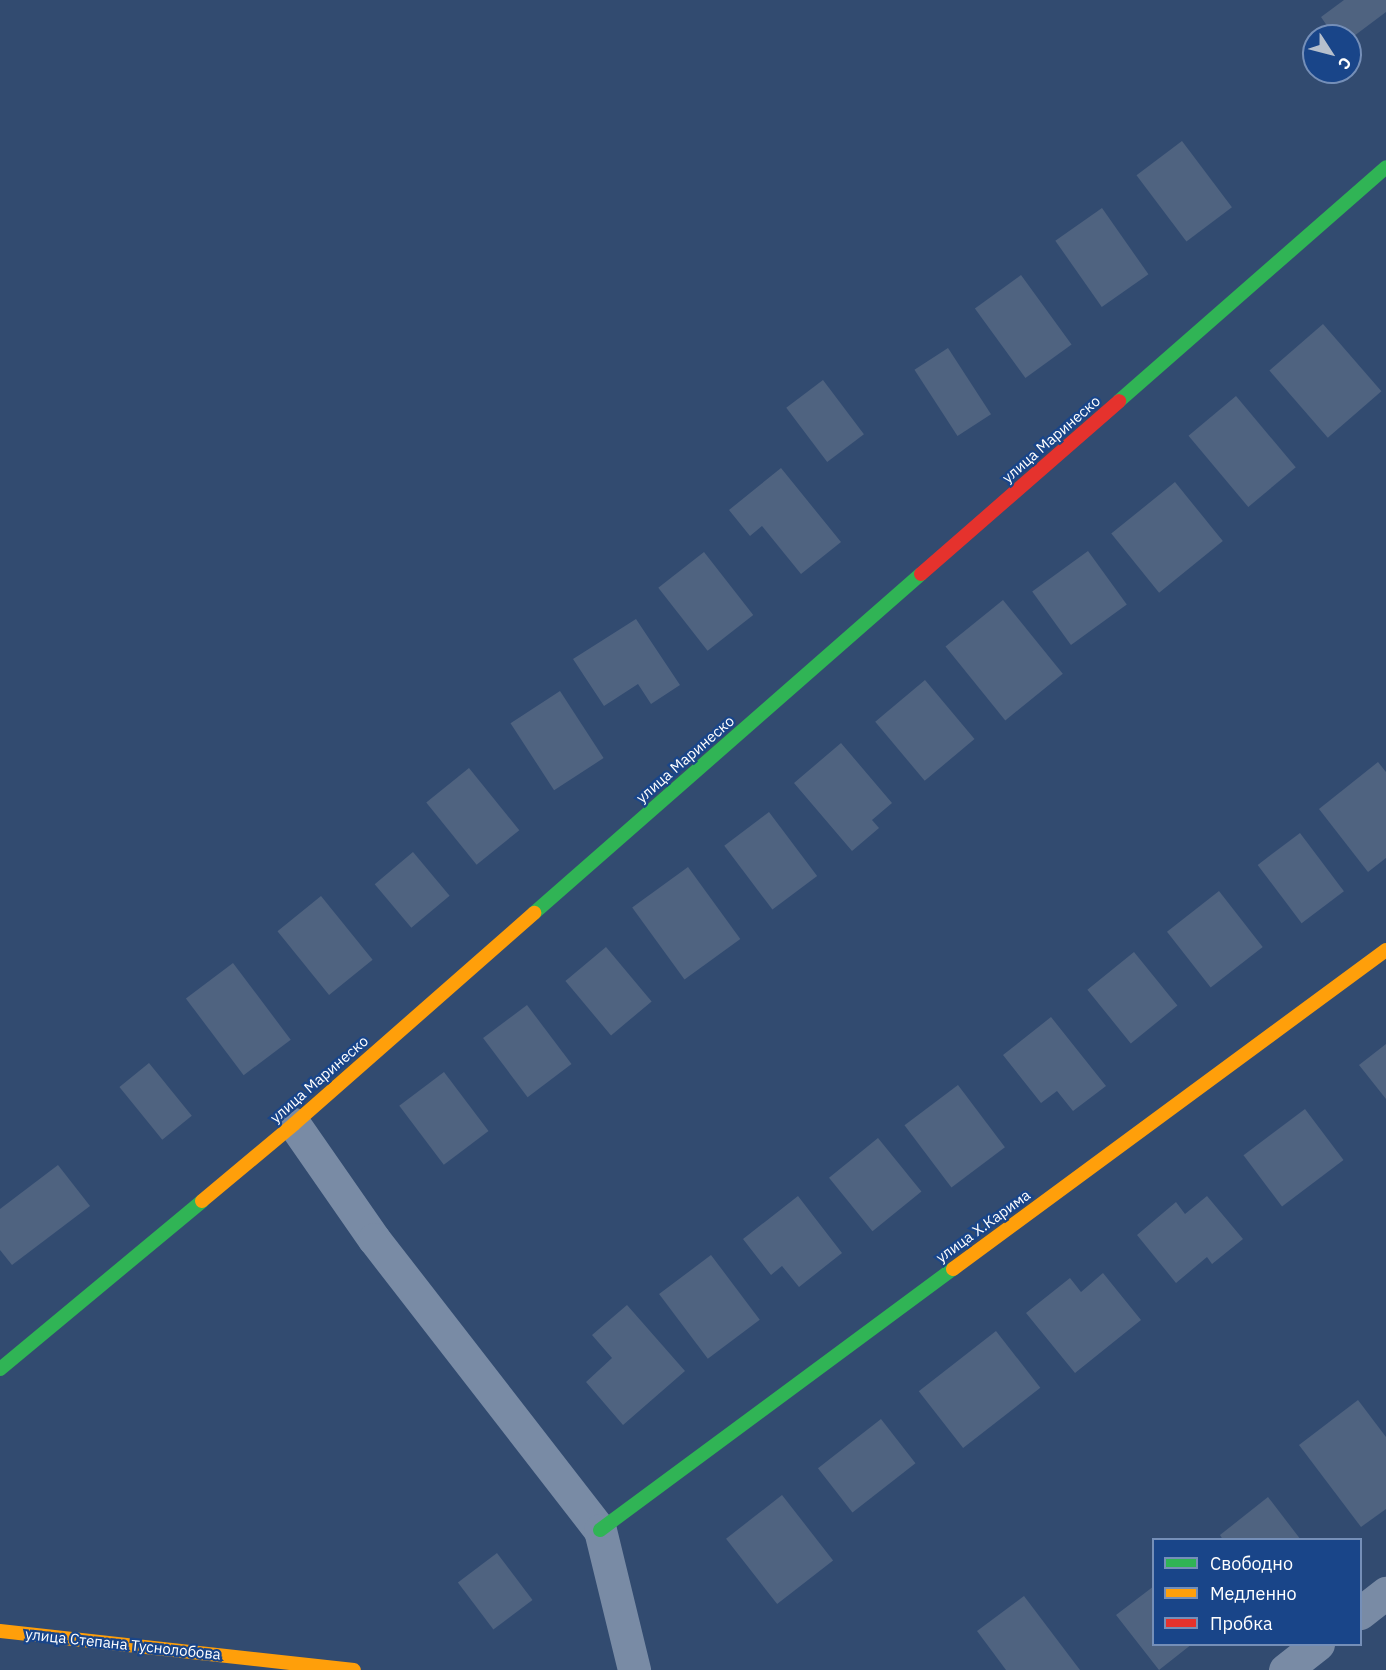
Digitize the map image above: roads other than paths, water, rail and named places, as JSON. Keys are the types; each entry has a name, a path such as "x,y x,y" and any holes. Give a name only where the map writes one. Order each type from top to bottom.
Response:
{"street":[{"name":"улица Маринеско","path":"0,1369 294,1124 1386,167"},
{"name":"улица Х.Карима","path":"600,1530 1386,950"},
{"path":"294,1124 374,1239 600,1530 634,1670"},
{"path":"1362,1611 1386,1593"},
{"name":"улица Степана Туснолобова","path":"0,1631 354,1670"},
{"path":"1285,1670 1315,1646"}]}
